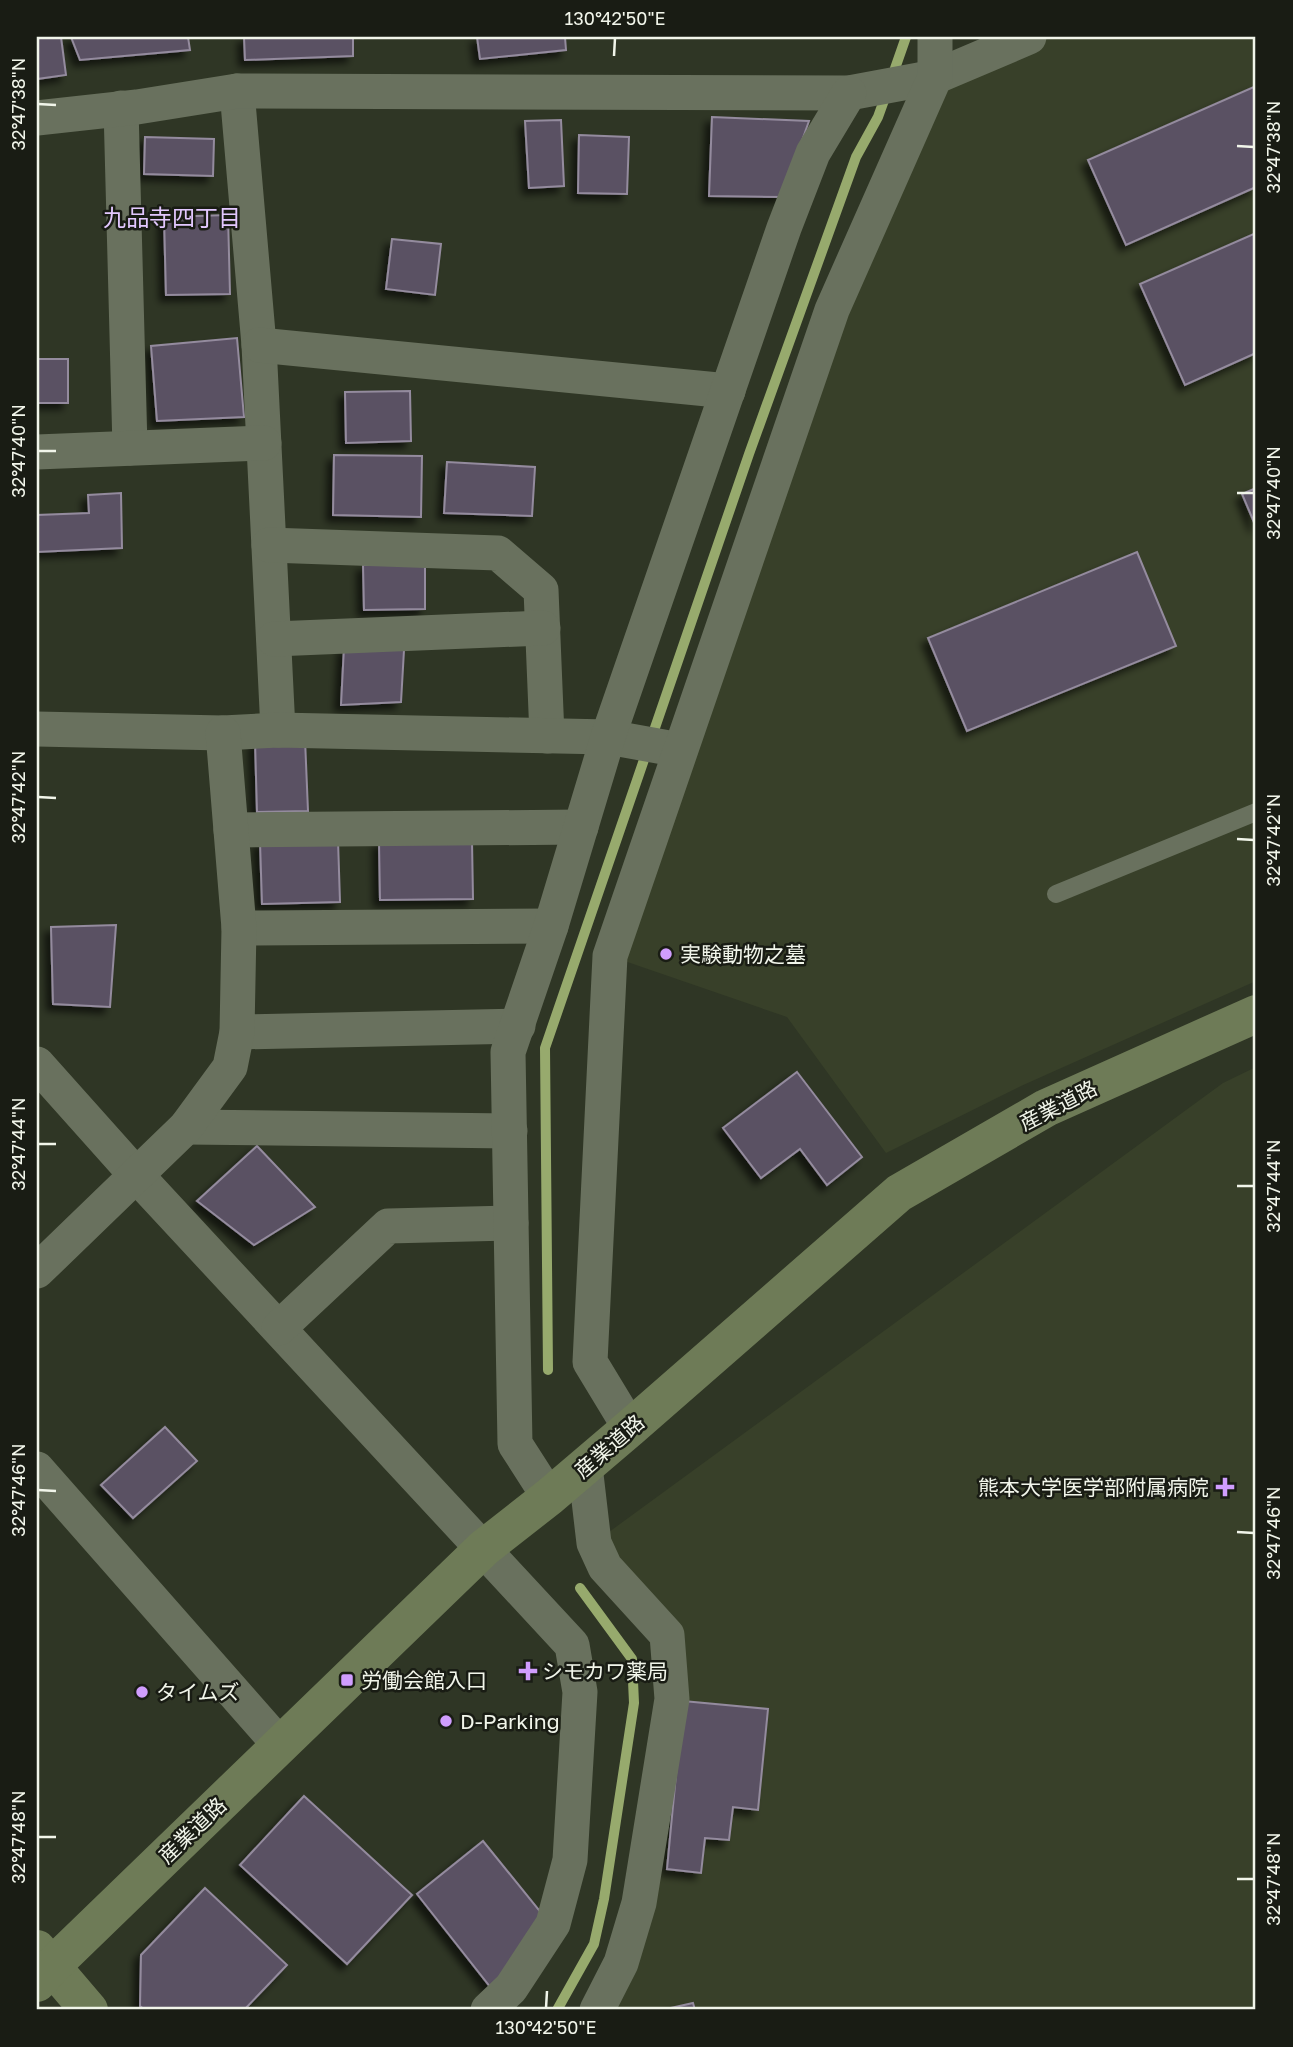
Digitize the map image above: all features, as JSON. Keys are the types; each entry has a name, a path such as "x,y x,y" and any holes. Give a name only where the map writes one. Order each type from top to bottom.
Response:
{"street":[{"path":"630,1428 590,1362 610,956 832,310 935,76 935,37"},
{"path":"37,118 237,91 849,93 935,76 1029,37"},
{"path":"237,91 258,345 278,730"},
{"path":"549,1497 514,1444 508,1052 551,926 608,737 784,228 813,153 849,93"},
{"path":"121,108 130,448"},
{"path":"258,345 728,391"},
{"path":"37,452 264,443"},
{"path":"269,545 498,553 541,590 547,736"},
{"path":"274,639 542,628"},
{"path":"37,729 223,733 278,730 608,737 680,750"},
{"path":"37,1271 186,1127 230,1067 237,1032 239,928 223,733"},
{"path":"231,830 582,827"},
{"path":"239,928 551,926"},
{"name":"産業道路","path":"42,1966 280,1745 484,1548 549,1497 900,1194 1046,1108 1256,1014"},
{"path":"237,1032 518,1026"},
{"path":"37,1064 137,1176 572,1645 580,1692 570,1860 553,1924 511,1987 488,2010"},
{"path":"186,1127 510,1130"},
{"path":"279,1328 388,1226 511,1223"},
{"path":"585,1466 594,1543 605,1567 667,1635 672,1699 639,1903 621,1963 597,2010"},
{"path":"37,1469 280,1745"},
{"path":"42,1966 89,2010"}],"lane":[{"path":"1056,894 1256,812"}],"shaded area":[{"path":"1040,37 1256,37 1256,981 1021,1086 886,1153 787,1017 610,956 935,77"},
{"path":"1256,1067 1256,2010 597,2010 621,1963 667,1635 594,1543 1223,1083"}],"building":[{"path":"37,37 61,37 66,75 37,79"},
{"path":"71,37 188,37 190,50 80,60"},
{"path":"244,37 353,37 353,56 245,60"},
{"path":"477,37 565,37 566,50 480,59"},
{"path":"1256,86 1256,187 1126,245 1088,160"},
{"path":"712,117 809,121 782,197 709,196"},
{"path":"561,120 564,186 529,188 525,121"},
{"path":"579,135 629,137 627,194 578,193"},
{"path":"145,137 214,139 213,176 144,174"},
{"path":"228,215 230,294 166,295 164,217"},
{"path":"1256,233 1256,353 1185,385 1140,284"},
{"path":"392,239 441,244 435,295 386,289"},
{"path":"237,338 244,417 157,421 151,346"},
{"path":"37,359 68,359 68,403 37,403"},
{"path":"410,391 411,441 346,443 345,392"},
{"path":"334,455 422,456 421,517 333,515"},
{"path":"447,462 535,467 532,516 444,513"},
{"path":"1256,488 1256,527 1242,494"},
{"path":"121,493 122,548 37,552 37,515 89,513 88,495"},
{"path":"1137,552 1176,646 967,731 928,638"},
{"path":"425,564 425,609 364,610 363,565"},
{"path":"344,647 404,650 401,702 341,705"},
{"path":"305,739 308,811 257,812 255,741"},
{"path":"338,840 340,902 262,904 260,842"},
{"path":"472,841 473,899 380,900 379,842"},
{"path":"116,925 110,1007 53,1004 51,927"},
{"path":"797,1072 862,1157 827,1185 800,1149 761,1178 723,1128"},
{"path":"257,1146 315,1207 254,1245 197,1201"},
{"path":"165,1427 197,1461 133,1518 101,1485"},
{"path":"683,1701 768,1709 758,1810 733,1807 729,1840 705,1838 701,1873 667,1869"},
{"path":"304,1796 412,1895 347,1964 240,1865"},
{"path":"483,1841 547,1920 495,1993 417,1894"},
{"path":"205,1888 287,1965 244,2010 145,2010 140,2006 141,1955"},
{"path":"693,2003 695,2010 662,2010"}],"waterway":[{"path":"892,77 906,37"},
{"path":"548,1370 545,1048 749,454 856,157 878,117 887,92"},
{"path":"557,2010 594,1944 604,1899 634,1703 632,1659 580,1588"}],"place":[{"name":"実験動物之墓","path":"666,954"},
{"name":"熊本大学医学部附属病院","path":"1225,1487"},
{"name":"シモカワ薬局","path":"528,1671"},
{"name":"労働会館入口","path":"347,1680"},
{"name":"タイムズ","path":"142,1692"},
{"name":"D-Parking","path":"446,1721"}],"district":[{"name":"九品寺四丁目","path":"172,217"}]}
